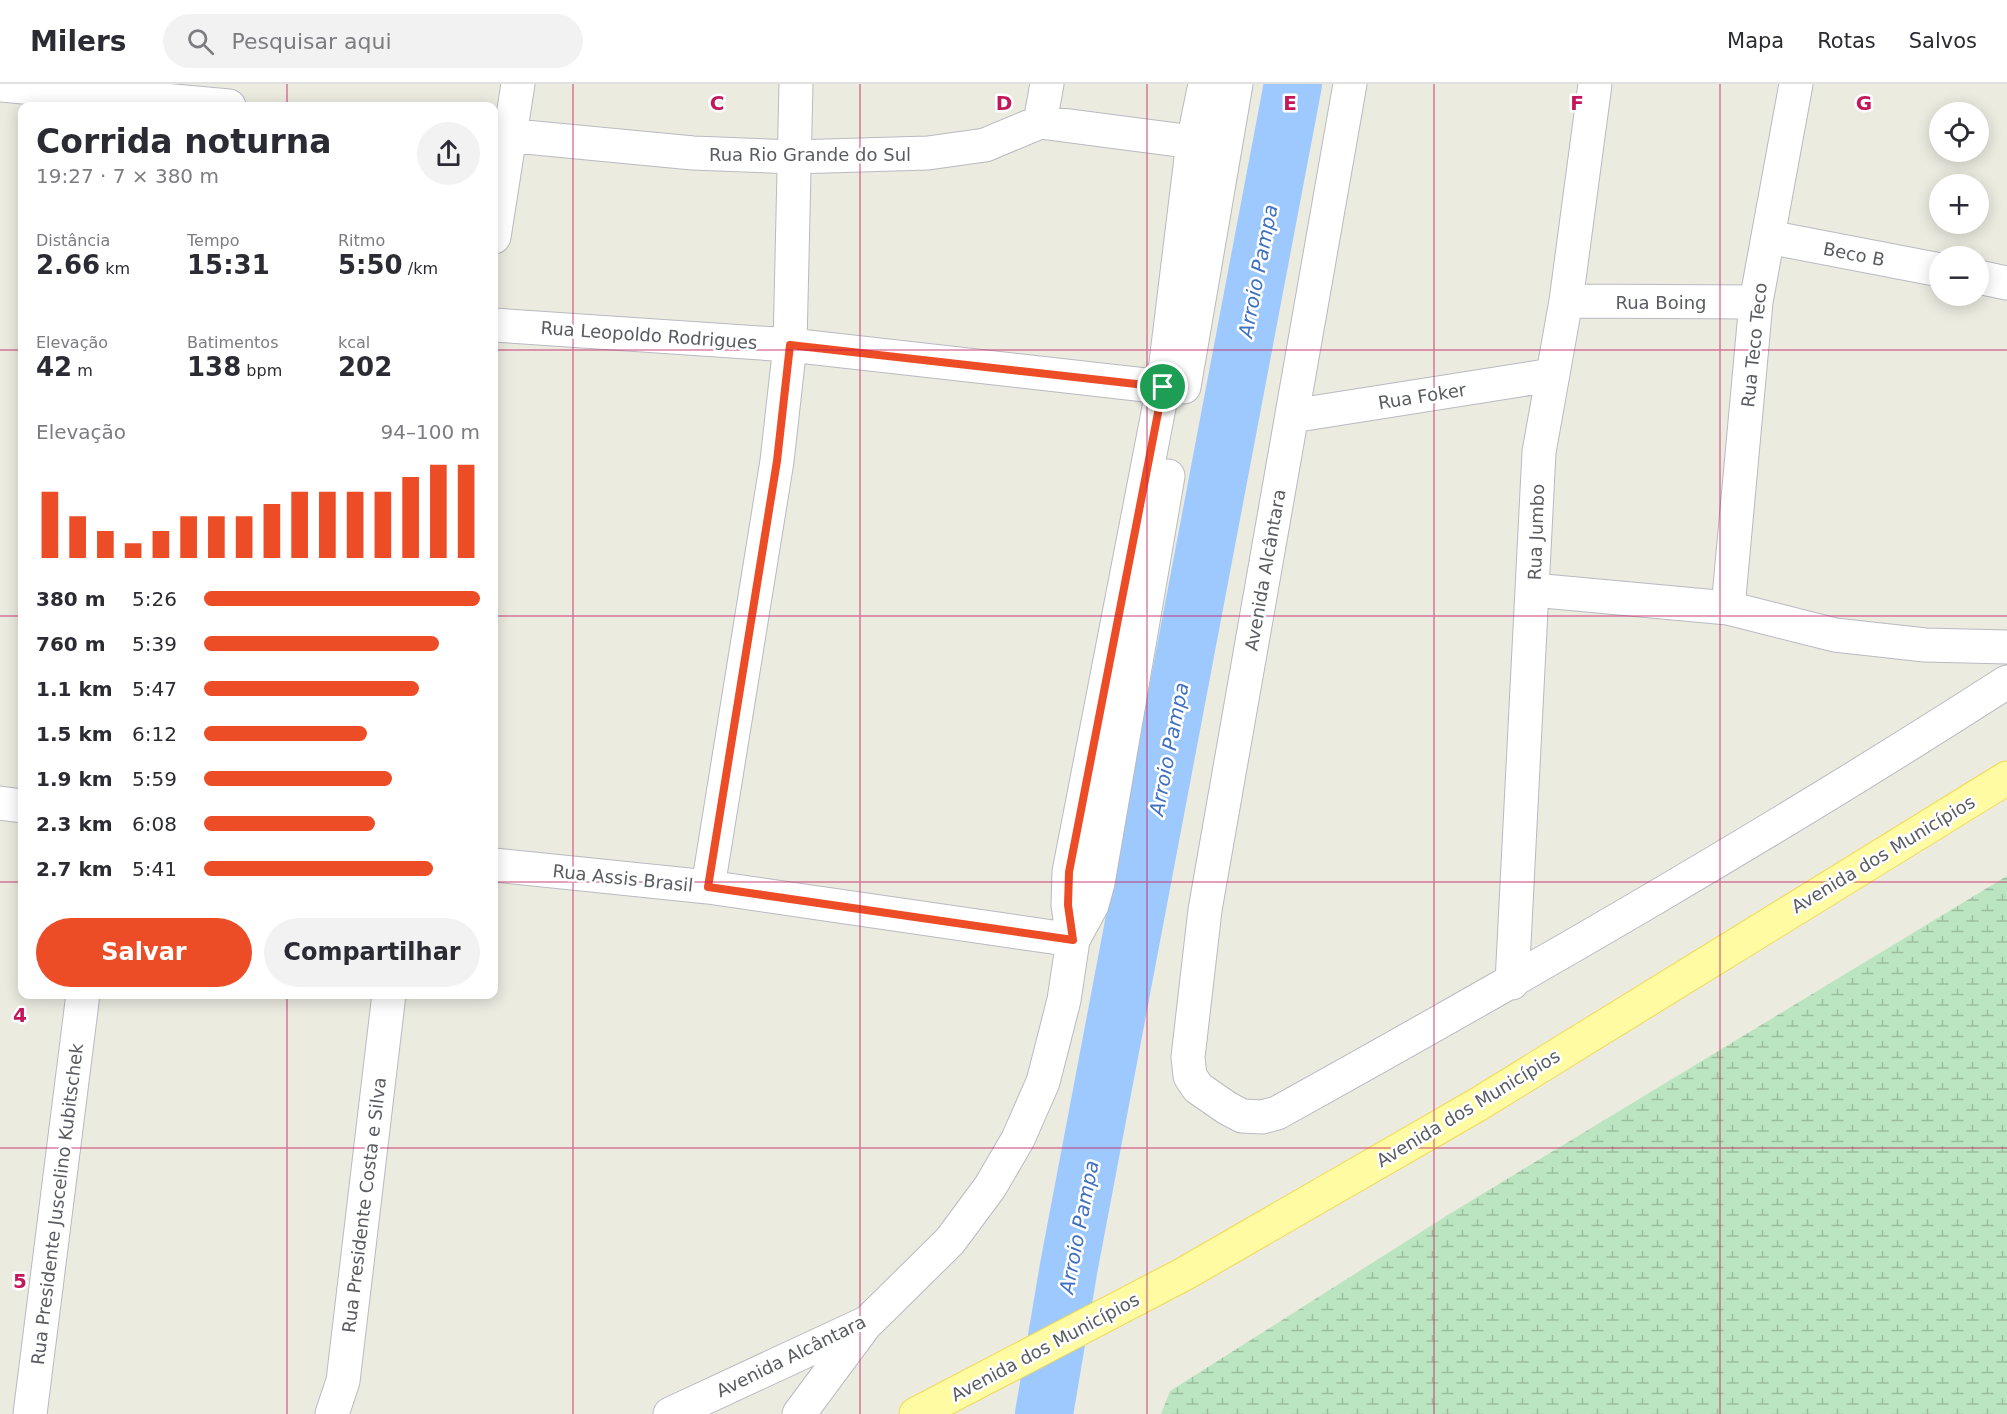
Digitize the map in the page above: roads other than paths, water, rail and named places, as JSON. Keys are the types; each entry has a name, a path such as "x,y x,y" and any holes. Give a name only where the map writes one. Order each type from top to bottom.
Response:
{"main road":[{"name":"Avenida dos Municípios","path":"916,1414 1184,1274 1477,1105 2007,778"}],"street":[{"path":"498,186 502,135 518,84"},
{"path":"708,887 777,461 790,345 796,84"},
{"path":"1047,84 1040,122 1193,142"},
{"name":"Avenida Alcântara","path":"670,1414 868,1322 950,1242 990,1187 1018,1138 1043,1082 1064,1000 1073,940 1068,905 1069,872 1163,387 1193,142 1205,84"},
{"name":"Avenida Alcântara","path":"1073,940 1092,905 1098,883 1236,84"},
{"name":"Avenida Alcântara","path":"1350,84 1205,910 1188,1057 1190,1076 1198,1088 1242,1116 1262,1117 1277,1113 1512,983"},
{"name":"Rua Jumbo","path":"1512,983 1539,452 1566,301 1595,84"},
{"name":"Rua Teco Teco","path":"1728,608 1756,303 1796,84"},
{"path":"0,85 192,98 210,102"},
{"name":"Rua Rio Grande do Sul","path":"502,135 693,153 793,157 927,153 985,145 1040,122"},
{"name":"Beco B","path":"1768,237 1929,268"},
{"path":"1989,280 2007,283"},
{"name":"Rua Boing","path":"1566,301 1756,303"},
{"name":"Rua Leopoldo Rodrigues","path":"498,325 790,345 1163,387"},
{"name":"Rua Foker","path":"1292,416 1552,375"},
{"path":"1533,590 1728,608 1835,635 1925,645 2007,647"},
{"path":"1512,983 1904,748 2007,682"},
{"path":"0,803 18,805"},
{"name":"Rua Assis Brasil","path":"498,865 708,887 1073,940"},
{"name":"Rua Presidente Juscelino Kubitschek","path":"30,1414 82,999"},
{"name":"Rua Presidente Costa e Silva","path":"332,1414 343,1382 388,999"},
{"path":"799,1414 868,1322"}],"waterway":[{"name":"Arroio Pampa","path":"1044,1414 1069,1266 1293,84"}]}
